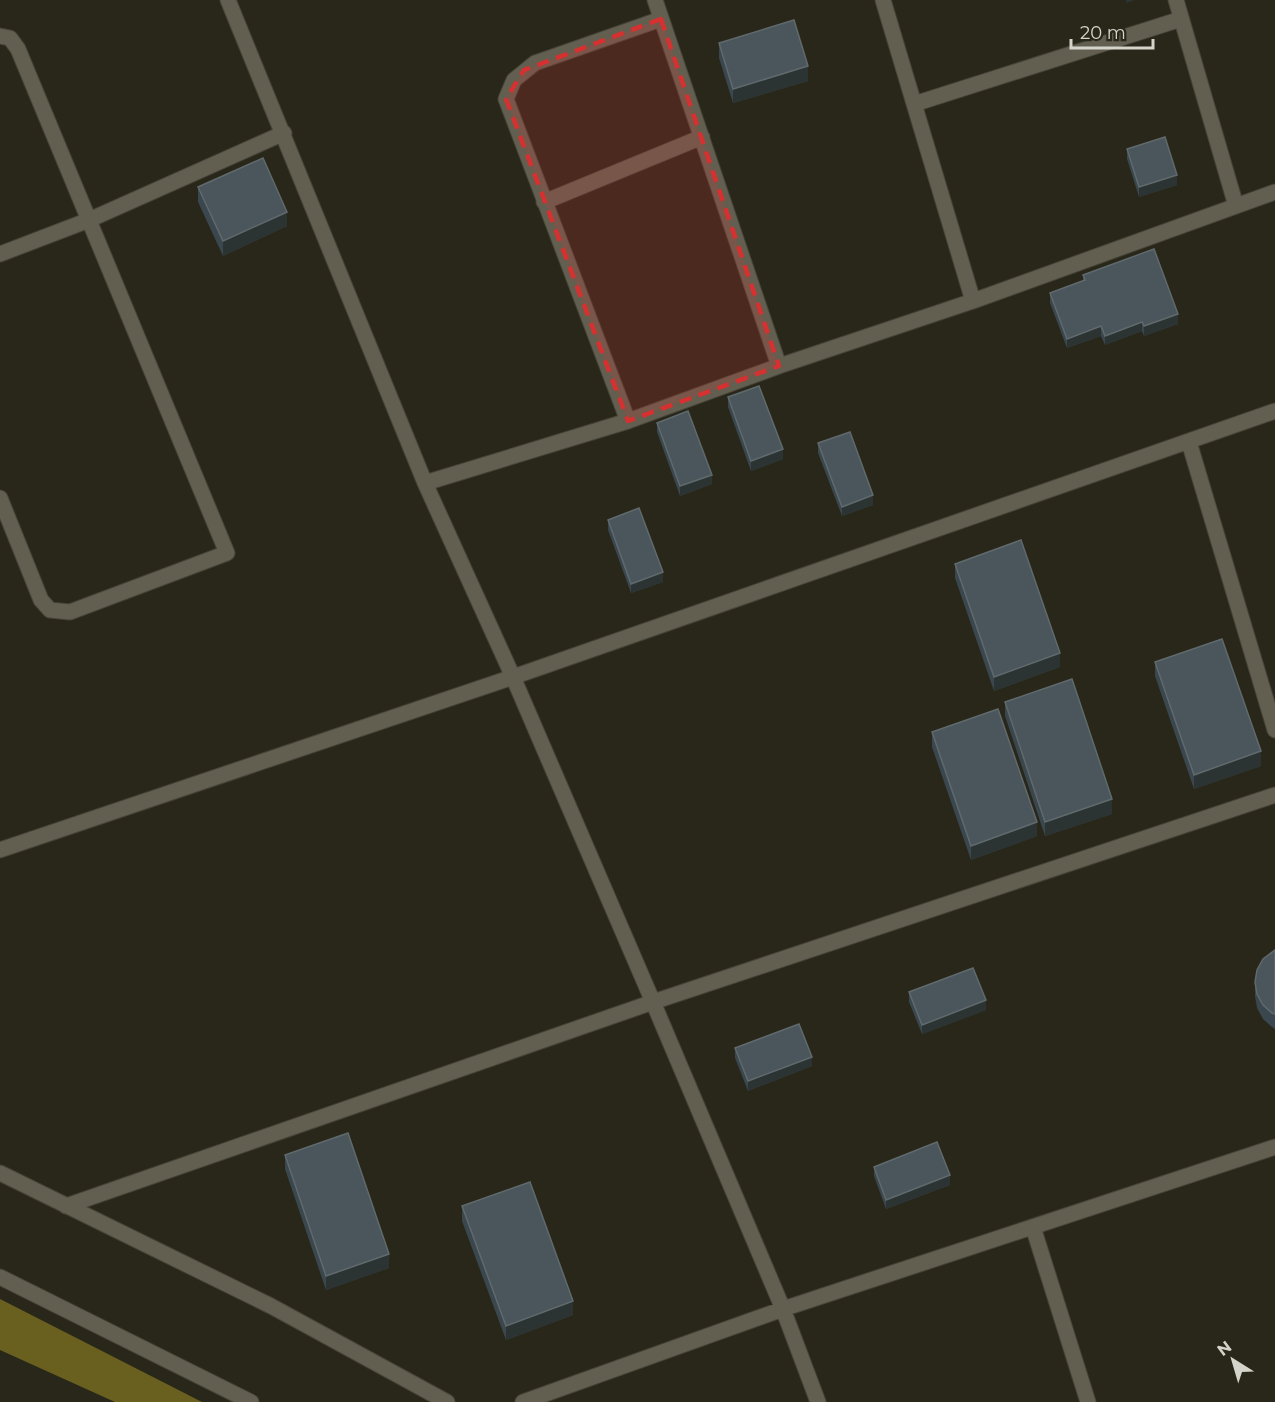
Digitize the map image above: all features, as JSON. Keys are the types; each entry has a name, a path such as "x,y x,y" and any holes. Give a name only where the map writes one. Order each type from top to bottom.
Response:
{"street":[{"path":"228,0 425,483 513,677 653,1002 783,1309 818,1402"},
{"path":"655,0 778,366"},
{"path":"883,0 973,301"},
{"path":"1176,0 1236,206"},
{"path":"628,421 506,99 514,80 535,63 661,19"},
{"path":"914,104 1181,19"},
{"path":"0,36 10,38 18,49 227,553 70,612 50,610 41,600 0,498"},
{"path":"0,254 89,220 284,133"},
{"path":"544,202 702,137"},
{"path":"425,483 628,421 778,366 973,301 1275,192"},
{"path":"0,850 513,677 1275,411"},
{"path":"1189,442 1275,730"},
{"path":"66,1206 653,1002 1275,795"},
{"path":"523,1402 783,1309 1275,1148"},
{"path":"0,1173 271,1306 447,1402"},
{"path":"1033,1227 1088,1402"},
{"path":"0,1277 251,1402"}],"highlighted area":[{"path":"661,19 779,366 628,421 506,99 524,70"}],"shaded area":[{"path":"0,1299 202,1402 115,1402 0,1350"}],"building":[{"path":"794,20 808,66 733,89 719,43"},
{"path":"1165,137 1177,175 1139,187 1127,149"},
{"path":"263,158 287,212 223,241 198,187"},
{"path":"1154,249 1178,314 1144,326 1142,322 1105,336 1101,326 1067,339 1050,293 1085,280 1083,275"},
{"path":"759,386 783,449 751,461 728,397"},
{"path":"688,411 712,475 680,486 657,423"},
{"path":"850,432 873,495 842,507 818,443"},
{"path":"639,508 663,572 631,584 608,520"},
{"path":"1021,540 1060,653 994,677 955,564"},
{"path":"1222,639 1261,751 1194,775 1155,662"},
{"path":"1072,679 1112,799 1045,822 1005,702"},
{"path":"998,709 1037,822 971,846 932,732"},
{"path":"1275,950 1275,1014 1263,1005 1257,994 1255,982 1257,970 1263,959"},
{"path":"973,968 986,1000 922,1025 909,992"},
{"path":"799,1024 812,1057 748,1081 735,1048"},
{"path":"348,1133 389,1254 326,1276 285,1155"},
{"path":"937,1142 950,1175 886,1200 874,1167"},
{"path":"530,1182 573,1301 506,1326 462,1206"}]}
